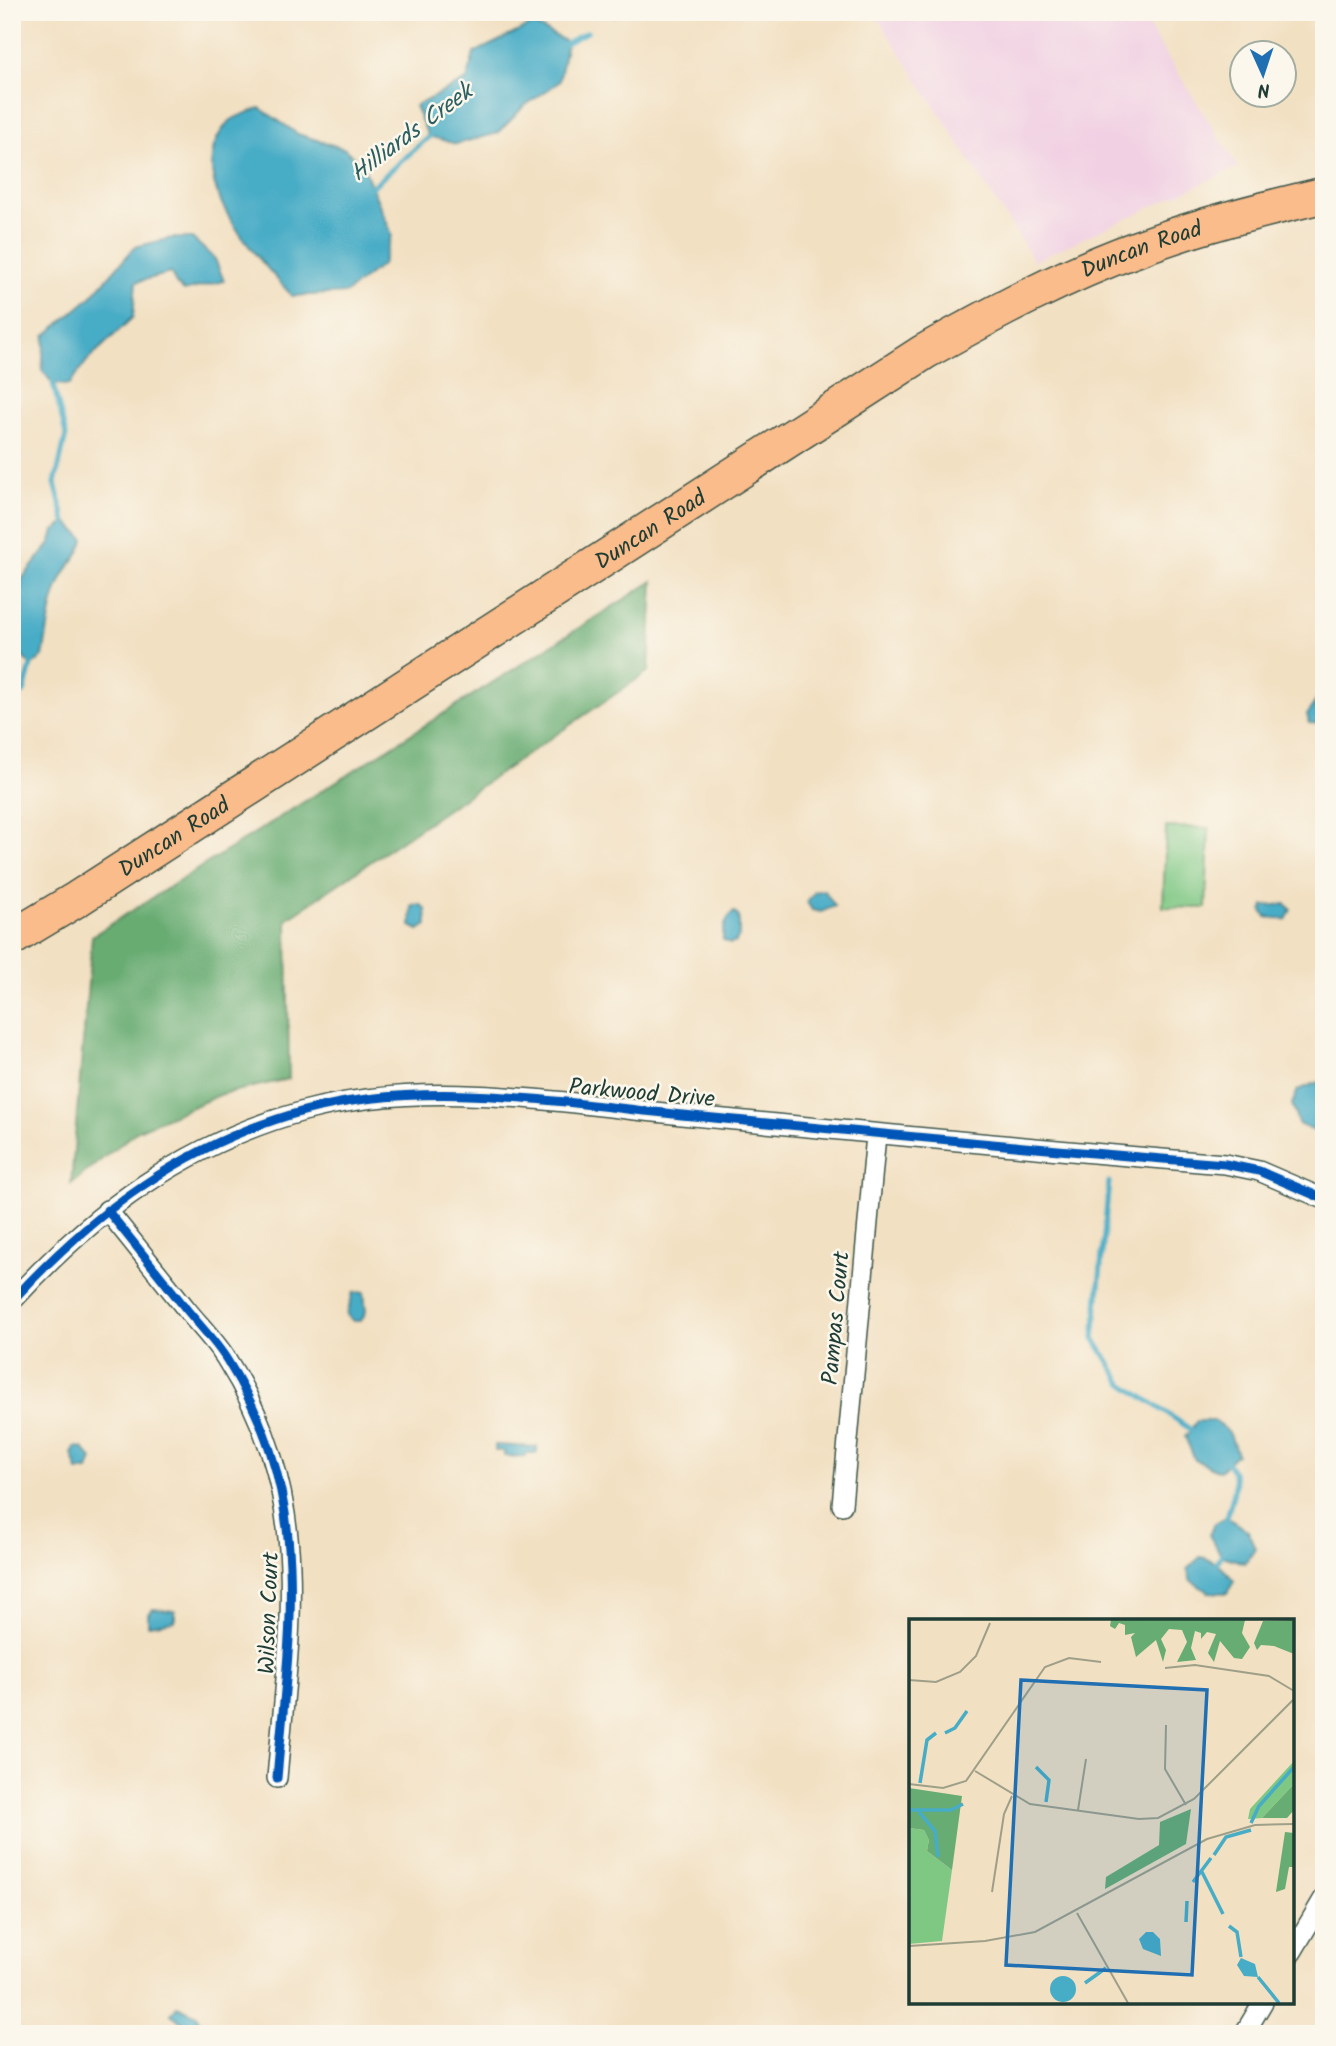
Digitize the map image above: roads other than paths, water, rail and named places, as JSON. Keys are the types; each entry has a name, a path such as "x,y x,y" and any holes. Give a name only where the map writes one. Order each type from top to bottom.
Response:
{"highway":[{"name":"Duncan Road","path":"12,937 77,899 924,352 1036,292 1139,247 1240,214 1324,195"}],"street":[{"name":"Parkwood Drive","path":"12,1301 50,1260 107,1210 156,1174 216,1141 305,1110 373,1098 441,1093 876,1135 1224,1164 1259,1171 1324,1199"},
{"name":"Pampas Court","path":"842,1505 876,1135"},
{"name":"Wilson Court","path":"107,1210 226,1358 254,1408 274,1461 283,1496 292,1567 277,1778"},
{"path":"1294,1949 1324,1898"},
{"path":"1244,2034 1262,2004"}],"water":[{"path":"533,24 567,42 559,82 523,107 498,133 456,144 428,136 415,106 467,80 474,53"},
{"path":"260,108 298,134 345,149 363,166 392,235 382,265 346,293 292,296 227,214 216,190 212,165 215,142 230,121"},
{"path":"172,238 192,238 215,259 224,281 184,291 176,284 171,273 136,282 133,317 87,361 69,385 53,384 42,370 45,336 91,297 135,247"},
{"path":"67,522 84,539 56,592 43,657 31,666 18,652 21,580 50,544 54,531"},
{"path":"1316,701 1324,705 1321,717 1324,724 1309,723 1307,714"},
{"path":"824,890 835,906 821,912 812,910 807,902 815,892"},
{"path":"420,904 426,909 427,925 419,930 411,926 412,906"},
{"path":"1286,904 1291,910 1286,920 1266,917 1262,911 1264,906"},
{"path":"734,912 739,917 739,936 736,942 730,944 723,940 723,933"},
{"path":"1318,1082 1324,1083 1324,1135 1298,1124 1292,1104 1298,1090"},
{"path":"364,1292 366,1312 361,1321 353,1321 347,1315 353,1293"},
{"path":"1197,1421 1216,1421 1230,1434 1237,1454 1220,1471 1195,1460 1185,1437"},
{"path":"495,1445 537,1447 537,1453 526,1453 526,1457 504,1456 504,1451 495,1451"},
{"path":"75,1447 83,1448 92,1459 88,1470 78,1471 72,1454"},
{"path":"1226,1517 1248,1531 1255,1548 1245,1563 1222,1556 1209,1535 1214,1524"},
{"path":"1200,1557 1219,1565 1234,1581 1227,1593 1208,1592 1190,1580 1188,1569"},
{"path":"153,1609 175,1611 175,1621 148,1625 148,1615"},
{"path":"177,2006 197,2015 201,2025 194,2031 171,2014"}],"waterway":[{"name":"Hilliards Creek","path":"562,45 587,32"},
{"name":"Hilliards Creek","path":"367,191 433,133"},
{"name":"Hilliards Creek","path":"55,380 53,384 66,435 55,483 66,526"},
{"name":"Hilliards Creek","path":"12,700 24,692 32,661"},
{"path":"1109,1182 1094,1338 1122,1383 1196,1433"},
{"path":"1226,1461 1232,1469 1235,1484 1226,1524"},
{"path":"1217,1564 1223,1551"}]}
